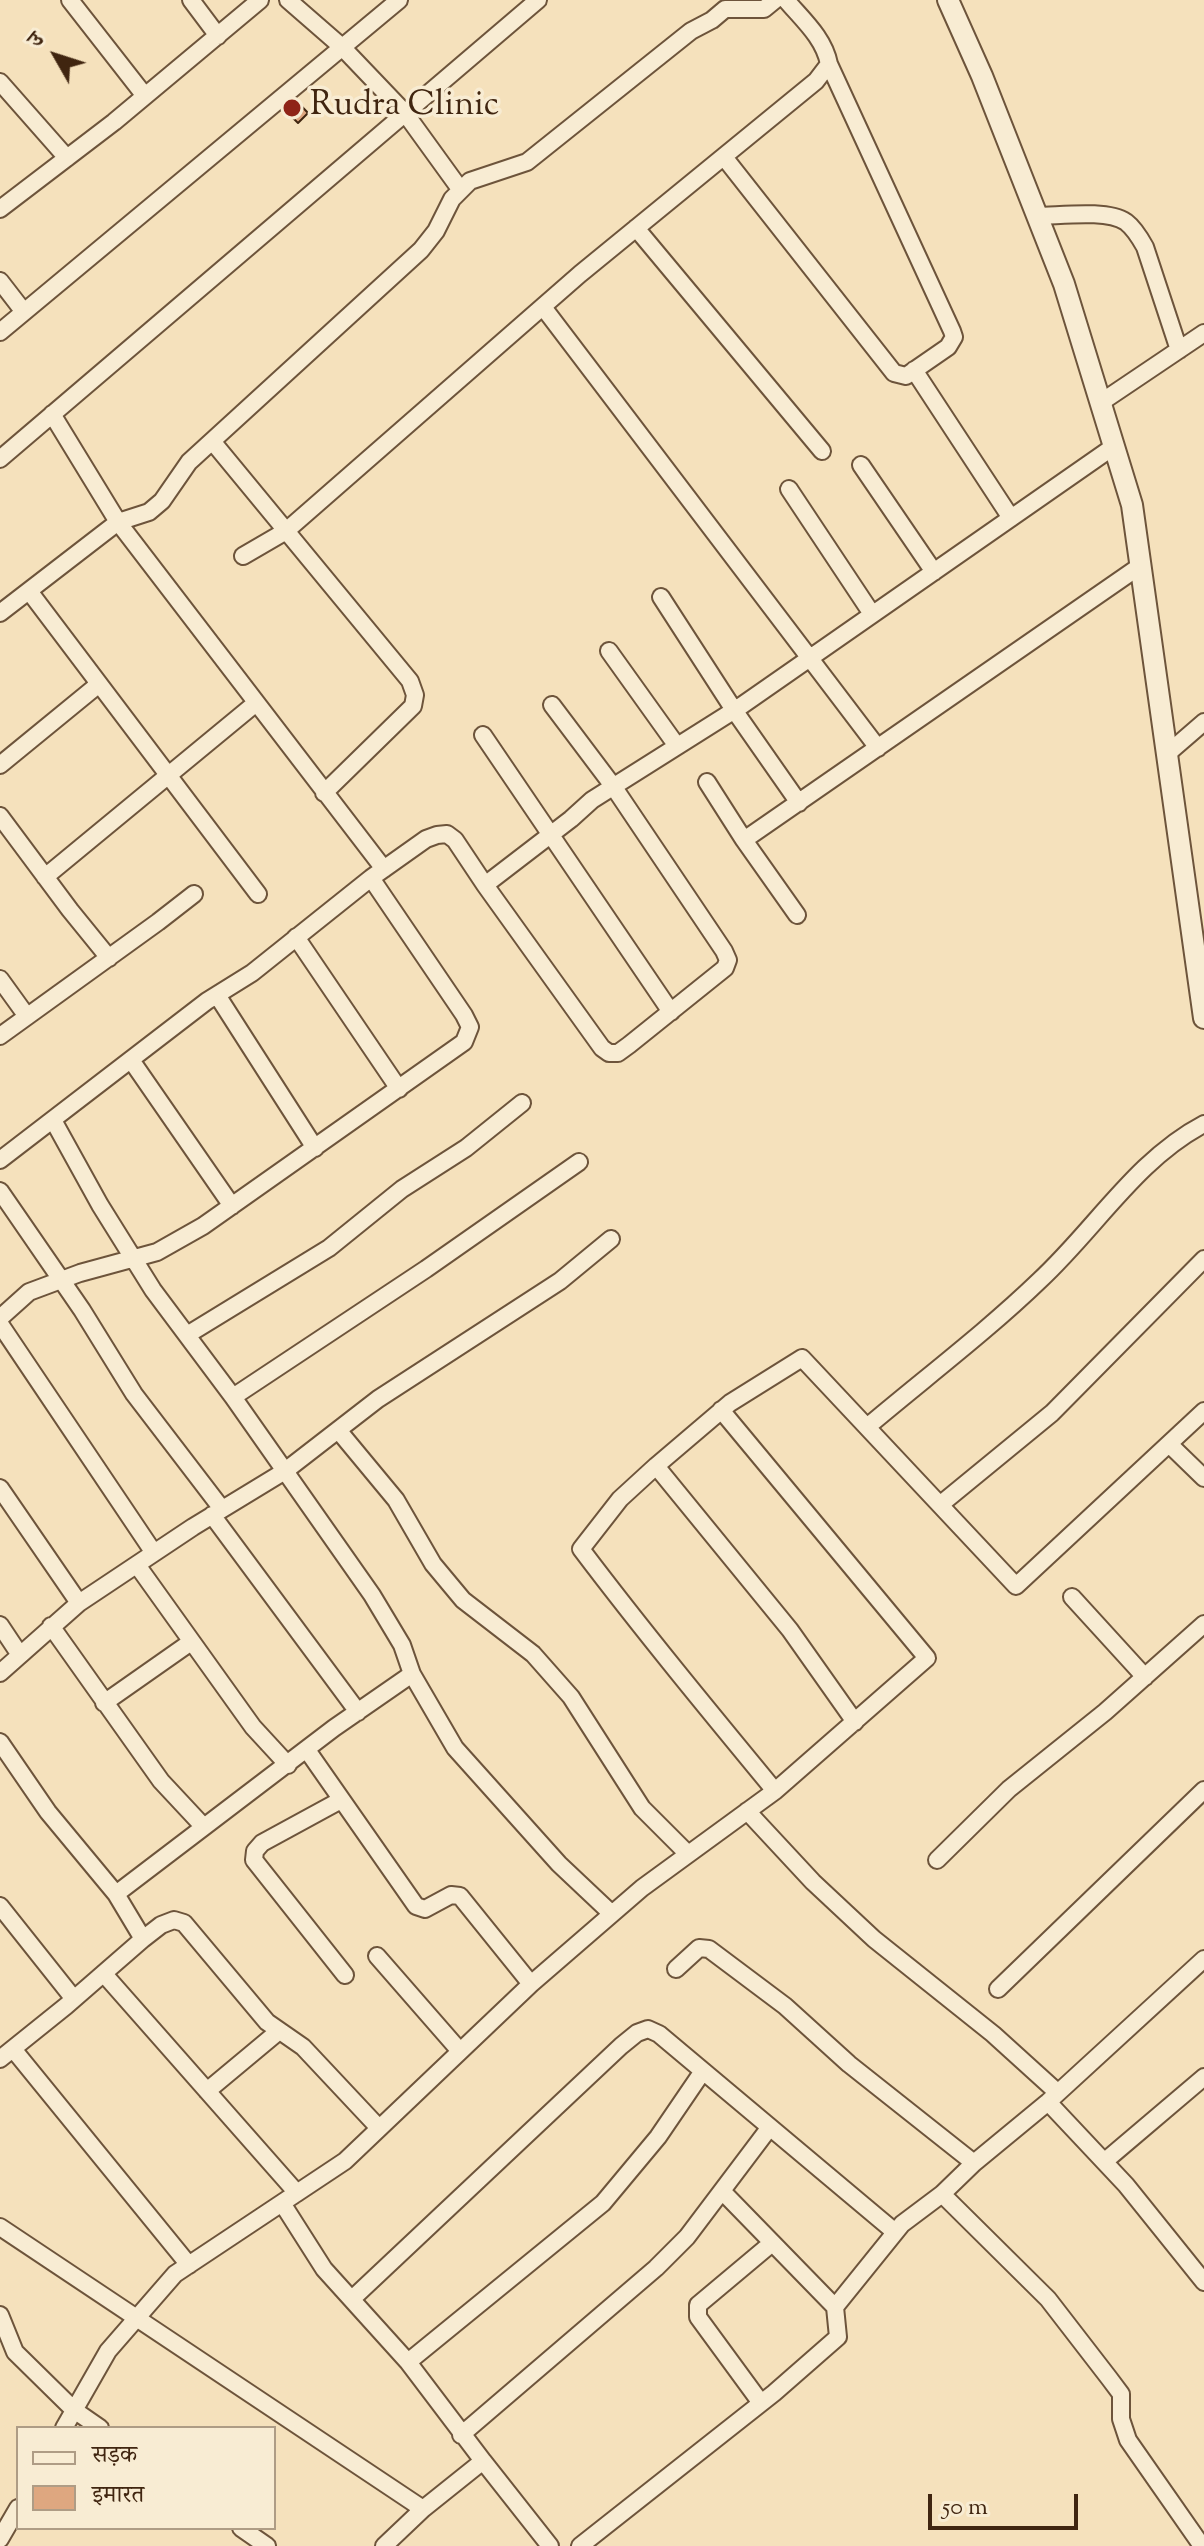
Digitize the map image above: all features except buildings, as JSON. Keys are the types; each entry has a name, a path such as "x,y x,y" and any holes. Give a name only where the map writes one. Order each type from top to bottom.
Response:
{"street":[{"path":"70,0 145,96"},
{"path":"191,0 218,36"},
{"path":"0,209 145,96 260,0"},
{"path":"288,0 342,47 405,113 460,189"},
{"path":"0,332 399,0"},
{"path":"0,459 538,0"},
{"path":"0,613 118,522 149,512 162,501 189,462 421,250 436,231 460,189 484,174 527,162 691,31 712,20 725,5 764,9 775,0"},
{"path":"724,157 891,370 900,376 948,347 954,337 952,331 826,52 818,37 786,0"},
{"path":"948,0 982,76 1064,284 1132,505 1167,754 1197,914 1204,1018"},
{"path":"243,556 286,531 636,228 816,81 829,64"},
{"path":"0,82 67,158"},
{"path":"1037,216 1102,215 1124,220 1145,247 1179,350"},
{"path":"636,228 822,451"},
{"path":"0,281 24,312"},
{"path":"543,307 878,748"},
{"path":"1100,403 1204,333"},
{"path":"914,370 1011,518"},
{"path":"0,1318 29,1292 157,1252 232,1206 464,1042 470,1027 378,873 324,793 118,522 52,414"},
{"path":"212,441 410,681 415,695 413,706 405,716 324,793"},
{"path":"485,885 592,800 734,710 1113,447"},
{"path":"861,465 934,572"},
{"path":"789,489 872,614"},
{"path":"744,840 1140,566"},
{"path":"29,591 258,894"},
{"path":"661,597 799,803"},
{"path":"609,651 677,746"},
{"path":"0,765 99,684"},
{"path":"45,877 256,703"},
{"path":"0,1160 217,995 252,973 378,873 426,839 437,835 447,834 455,840 602,1048 609,1053 618,1053 725,968 728,960 613,786 552,705"},
{"path":"1167,754 1204,722"},
{"path":"483,735 671,1012"},
{"path":"707,782 797,915"},
{"path":"0,816 109,958"},
{"path":"0,1036 194,894"},
{"path":"296,937 399,1089"},
{"path":"0,979 26,1015"},
{"path":"217,995 315,1148"},
{"path":"131,1060 232,1206"},
{"path":"187,1335 329,1248 402,1189 466,1148 522,1103"},
{"path":"53,1120 133,1259 381,1609 402,1645 412,1674 455,1748 559,1864 612,1914"},
{"path":"867,1427 1040,1280 1155,1158 1176,1140 1204,1124"},
{"path":"233,1397 426,1269 579,1162"},
{"path":"0,1191 82,1310 134,1394 358,1712"},
{"path":"0,1673 79,1603 285,1471 378,1399 560,1281 611,1239"},
{"path":"941,1504 1052,1413 1204,1259"},
{"path":"0,1324 154,1553"},
{"path":"775,1791 699,1695 649,1639 581,1549 620,1499 656,1466 721,1410 802,1358 1016,1586 1204,1411"},
{"path":"65,2426 108,2351 175,2274 345,2161 531,1984 612,1914 775,1791 927,1658 721,1410"},
{"path":"338,1430 396,1500 433,1564 463,1600 533,1654 571,1697 642,1808 688,1854"},
{"path":"1169,1444 1204,1478"},
{"path":"656,1466 790,1630 855,1722"},
{"path":"0,1488 79,1603"},
{"path":"137,1565 253,1727 288,1765"},
{"path":"1072,1597 1145,1677"},
{"path":"937,1860 1009,1789 1204,1624"},
{"path":"0,1625 20,1655"},
{"path":"51,1626 161,1781 203,1826"},
{"path":"104,1703 191,1642"},
{"path":"116,1894 203,1826 412,1674"},
{"path":"0,1742 48,1812 116,1894 143,1939"},
{"path":"307,1750 416,1906 425,1909 451,1895 460,1896 531,1984"},
{"path":"998,1989 1204,1790"},
{"path":"341,1800 262,1843 255,1851 254,1860 345,1975"},
{"path":"747,1811 813,1882 874,1939 993,2034 1052,2097 1204,2282"},
{"path":"0,1906 74,1999"},
{"path":"189,2265 7,2054 161,1925 174,1920 184,1923 267,2022 303,2047 379,2128"},
{"path":"676,1969 699,1948 709,1949 785,2006 849,2064 974,2163"},
{"path":"377,1956 459,2050"},
{"path":"835,2307 902,2224 942,2194 1204,1959"},
{"path":"104,1974 297,2193"},
{"path":"352,2299 637,2033 648,2029 659,2034 895,2232"},
{"path":"207,2091 279,2031"},
{"path":"408,2362 603,2203 658,2137 703,2071"},
{"path":"1105,2161 1204,2077"},
{"path":"461,2435 656,2268 687,2237 770,2127"},
{"path":"580,2546 761,2403 838,2337 835,2307 722,2191"},
{"path":"942,2194 1048,2299 1121,2394 1121,2419 1128,2440 1202,2546"},
{"path":"282,2203 324,2269 408,2362 461,2435 550,2546"},
{"path":"0,2227 423,2509"},
{"path":"761,2403 698,2317 698,2305 772,2243"},
{"path":"0,2315 15,2352"},
{"path":"0,2342 15,2352 74,2410 97,2426"},
{"path":"384,2546 423,2509 483,2461"},
{"path":"0,2539 16,2511"},
{"path":"244,2530 267,2546"}],"place":[{"name":"Rudra Clinic","path":"292,108"}]}
